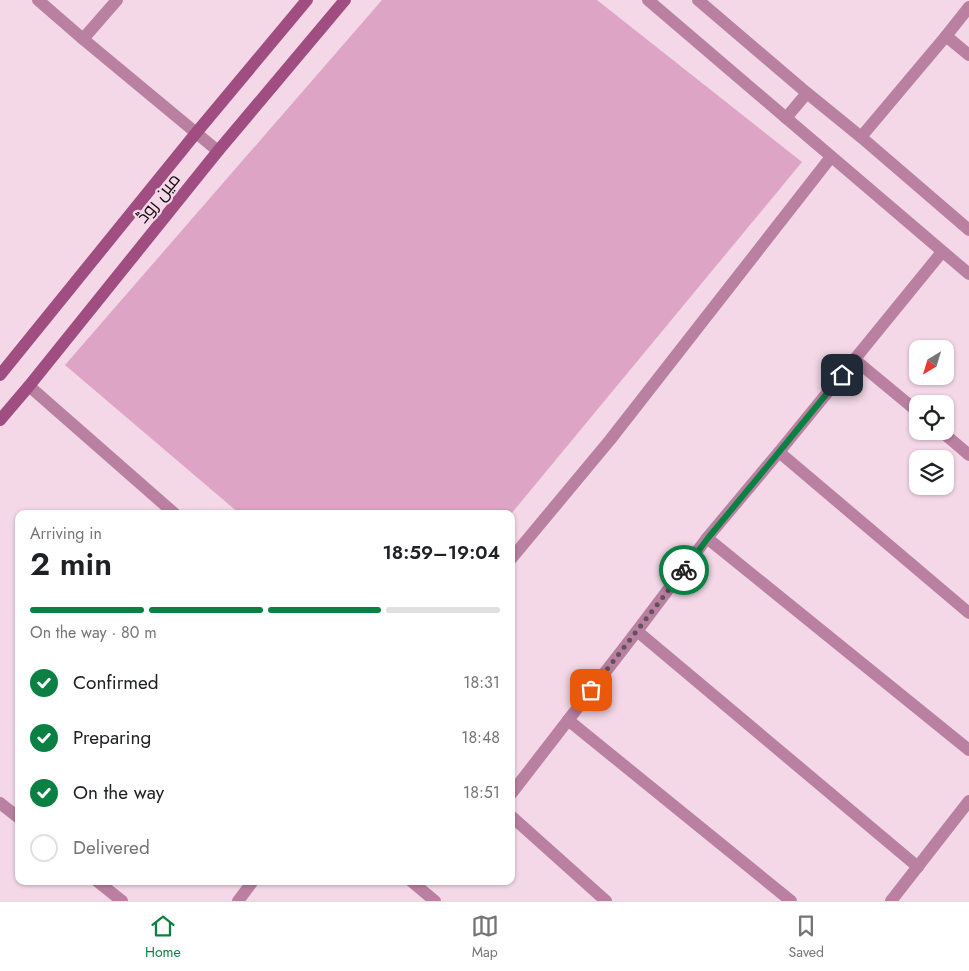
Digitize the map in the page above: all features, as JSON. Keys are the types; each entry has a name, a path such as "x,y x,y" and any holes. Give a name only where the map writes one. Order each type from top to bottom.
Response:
{"main road":[{"name":"مین روڈ","path":"0,375 196,132 307,0"},
{"name":"مین روڈ","path":"0,420 218,151 345,0"}],"street":[{"path":"38,0 218,151"},
{"path":"83,39 117,0"},
{"path":"648,0 969,274"},
{"path":"698,0 969,230"},
{"path":"861,137 969,7"},
{"path":"946,36 969,55"},
{"path":"786,118 807,93"},
{"path":"515,554 610,440 831,157"},
{"path":"515,789 708,538 942,252"},
{"path":"854,359 909,405"},
{"path":"29,386 170,510"},
{"path":"952,440 969,455"},
{"path":"779,452 969,613"},
{"path":"708,538 969,750"},
{"path":"637,631 918,867"},
{"path":"568,720 791,901"},
{"path":"892,901 969,801"},
{"path":"0,803 15,815"},
{"path":"515,820 593,897 606,901"},
{"path":"102,885 122,901"},
{"path":"244,899 252,885"},
{"path":"415,885 435,901"}],"shaded area":[{"path":"382,0 597,0 802,162 514,510 235,510 65,365"}],"way so far":[{"path":"591,690 684,570"}],"route":[{"path":"684,570 842,375"}]}
